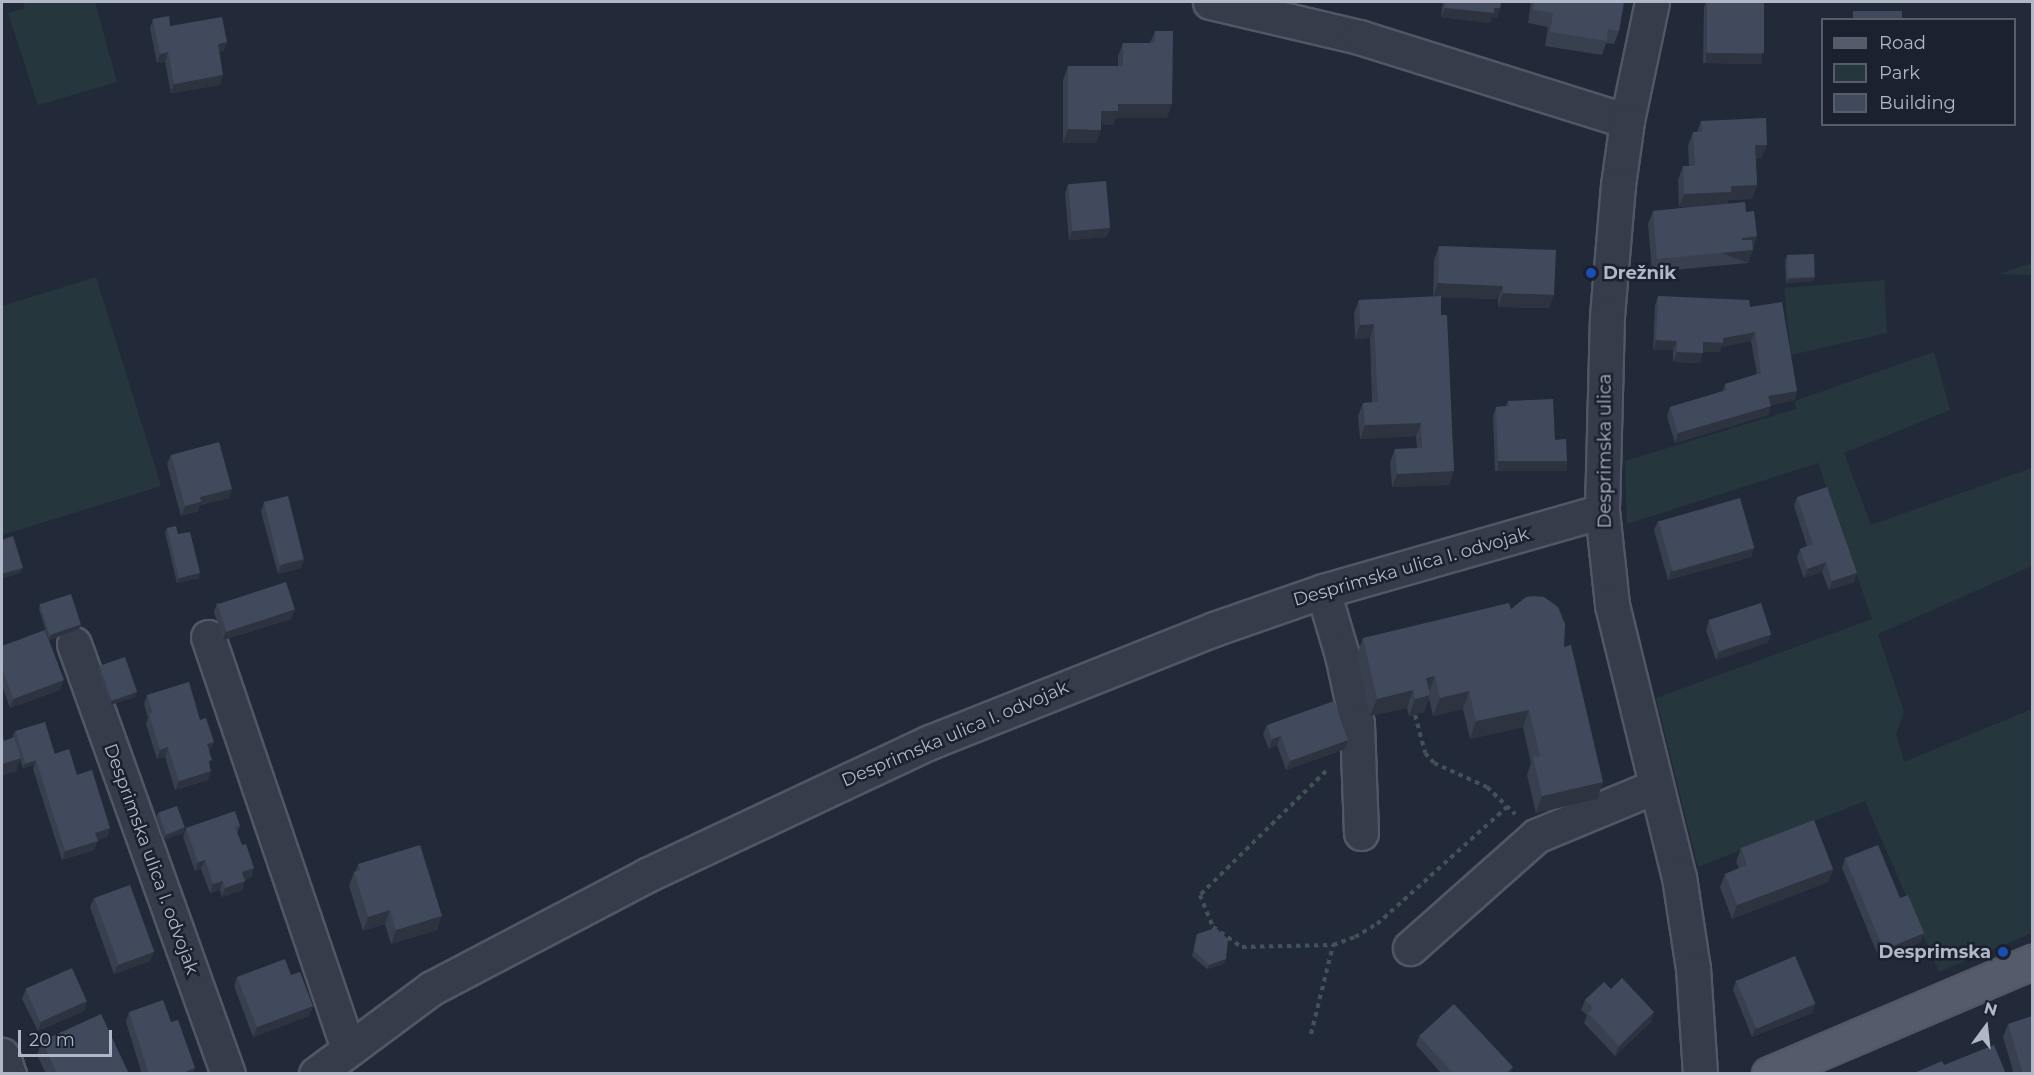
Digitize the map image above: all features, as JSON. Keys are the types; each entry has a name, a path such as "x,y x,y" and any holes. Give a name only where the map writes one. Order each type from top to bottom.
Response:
{"main road":[{"path":"1769,1074 2032,962"}],"street":[{"path":"1210,2 1359,37 1627,121"},
{"name":"Desprimska ulica","path":"1652,2 1627,121 1618,185 1607,317 1602,511 1612,605 1679,878 1694,968 1700,1074"},
{"name":"Desprimska ulica I. odvojak","path":"316,1074 348,1048 432,988 528,936 647,875 930,742 1214,629 1323,591 1602,511"},
{"path":"1323,591 1342,655 1357,724 1361,833"},
{"path":"208,637 348,1048"},
{"name":"Desprimska ulica I. odvojak","path":"74,644 228,1074"},
{"path":"1410,948 1536,836 1607,804 1656,786"},
{"path":"2,1055 9,1074"}],"path":[{"path":"1415,714 1425,753 1434,763 1487,787 1536,836"},
{"path":"1358,766 1341,766 1321,774 1200,895 1213,927 1242,947 1333,945 1377,924 1508,806"},
{"path":"1311,1034 1333,945"}],"green space":[{"path":"23,2 95,2 117,82 38,105 8,13 25,8"},
{"path":"2032,263 2032,275 1999,274"},
{"path":"96,277 161,486 2,535 2,306"},
{"path":"1884,280 1887,333 1791,355 1784,288"},
{"path":"1934,352 1950,410 1844,453 1871,525 2032,468 2032,566 1878,634 1904,712 1896,734 1904,762 2032,709 2032,933 1939,972 1865,801 1698,867 1656,698 1872,619 1818,463 1627,524 1625,461 1796,409 1795,401"}],"building":[{"path":"1445,2 1501,2 1500,8 1494,8 1494,13 1445,8"},
{"path":"1534,2 1624,2 1619,31 1608,29 1607,41 1550,32 1553,13 1533,10"},
{"path":"1707,2 1764,2 1764,53 1707,53"},
{"path":"1853,11 1902,11 1902,18 1853,18"},
{"path":"169,16 170,26 222,17 227,42 218,44 223,75 174,84 168,52 160,54 153,19"},
{"path":"1155,31 1173,31 1172,104 1118,104 1118,111 1101,111 1101,130 1068,129 1068,66 1123,66 1123,43 1155,43"},
{"path":"1766,118 1767,145 1755,145 1757,185 1731,186 1731,192 1684,194 1683,166 1695,166 1693,132 1702,132 1701,121"},
{"path":"1106,181 1110,228 1072,231 1068,184"},
{"path":"1745,202 1746,212 1754,211 1757,236 1742,238 1742,240 1752,240 1753,250 1657,259 1653,211"},
{"path":"1439,246 1556,250 1554,295 1503,293 1503,286 1438,283"},
{"path":"1814,254 1815,277 1788,278 1787,255"},
{"path":"1441,296 1441,315 1447,315 1454,471 1397,474 1395,449 1422,448 1421,423 1365,425 1363,403 1378,402 1374,324 1360,325 1359,300"},
{"path":"1658,296 1749,300 1750,307 1782,302 1797,391 1768,396 1771,406 1678,433 1670,407 1727,390 1725,384 1761,373 1755,332 1723,338 1723,343 1703,342 1703,353 1677,352 1677,341 1656,340"},
{"path":"1553,399 1555,440 1566,439 1567,461 1498,461 1496,407 1509,406 1508,401"},
{"path":"219,442 232,489 200,497 201,502 185,506 171,455"},
{"path":"1827,487 1857,573 1832,581 1826,562 1807,569 1800,549 1813,544 1797,497"},
{"path":"288,496 304,559 279,565 264,502"},
{"path":"1740,498 1754,548 1673,571 1658,521"},
{"path":"176,526 178,534 190,532 200,573 179,578 167,528"},
{"path":"13,536 23,568 2,574 2,540"},
{"path":"286,582 295,610 226,632 218,604"},
{"path":"71,594 81,624 50,635 40,604"},
{"path":"1526,597 1544,597 1558,607 1565,624 1564,647 1571,645 1603,782 1542,796 1533,757 1540,756 1529,710 1476,721 1469,691 1440,698 1435,676 1426,678 1430,695 1415,699 1413,690 1377,699 1363,638 1509,603 1511,609"},
{"path":"1761,603 1771,634 1719,651 1709,620"},
{"path":"45,630 64,680 13,699 2,667 2,646"},
{"path":"125,657 137,692 112,701 99,666"},
{"path":"189,682 200,720 206,718 214,742 207,744 212,760 208,761 211,771 179,781 168,747 160,750 149,714 153,713 147,695"},
{"path":"1334,701 1348,740 1290,761 1281,736 1272,739 1267,725"},
{"path":"45,722 55,755 25,764 15,731"},
{"path":"2,733 4,741 14,737 21,758 2,764"},
{"path":"69,749 77,775 92,770 110,828 95,833 98,841 65,851 36,760"},
{"path":"177,806 185,828 166,834 158,813"},
{"path":"235,811 240,826 235,827 242,845 246,844 254,868 242,872 245,881 225,888 223,881 213,884 205,860 198,862 186,828"},
{"path":"1814,820 1833,869 1737,905 1725,874 1747,865 1741,848"},
{"path":"420,845 442,916 396,930 390,910 368,917 354,872 361,870 358,864"},
{"path":"1878,845 1900,898 1908,895 1924,933 1884,950 1845,858"},
{"path":"130,885 154,952 119,965 94,898"},
{"path":"1216,928 1228,939 1226,959 1209,965 1194,951 1197,934"},
{"path":"1795,956 1815,1004 1756,1029 1736,981"},
{"path":"285,959 291,975 300,972 313,1006 257,1027 237,977"},
{"path":"72,968 87,1001 40,1022 25,989"},
{"path":"1622,978 1654,1012 1619,1046 1588,1013 1593,1008 1585,1000 1604,982 1611,989"},
{"path":"163,1000 171,1022 178,1020 195,1068 187,1071 188,1074 149,1074 129,1012"},
{"path":"1454,1004 1513,1067 1506,1074 1454,1074 1419,1036"},
{"path":"101,1014 129,1074 57,1074 42,1041"},
{"path":"2032,1016 2032,1074 2023,1074 2008,1024"},
{"path":"1994,1045 2006,1074 1912,1074 1942,1061 1944,1065"}],"place":[{"name":"Drežnik","path":"1591,273"},
{"name":"Desprimska","path":"2003,952"}]}
